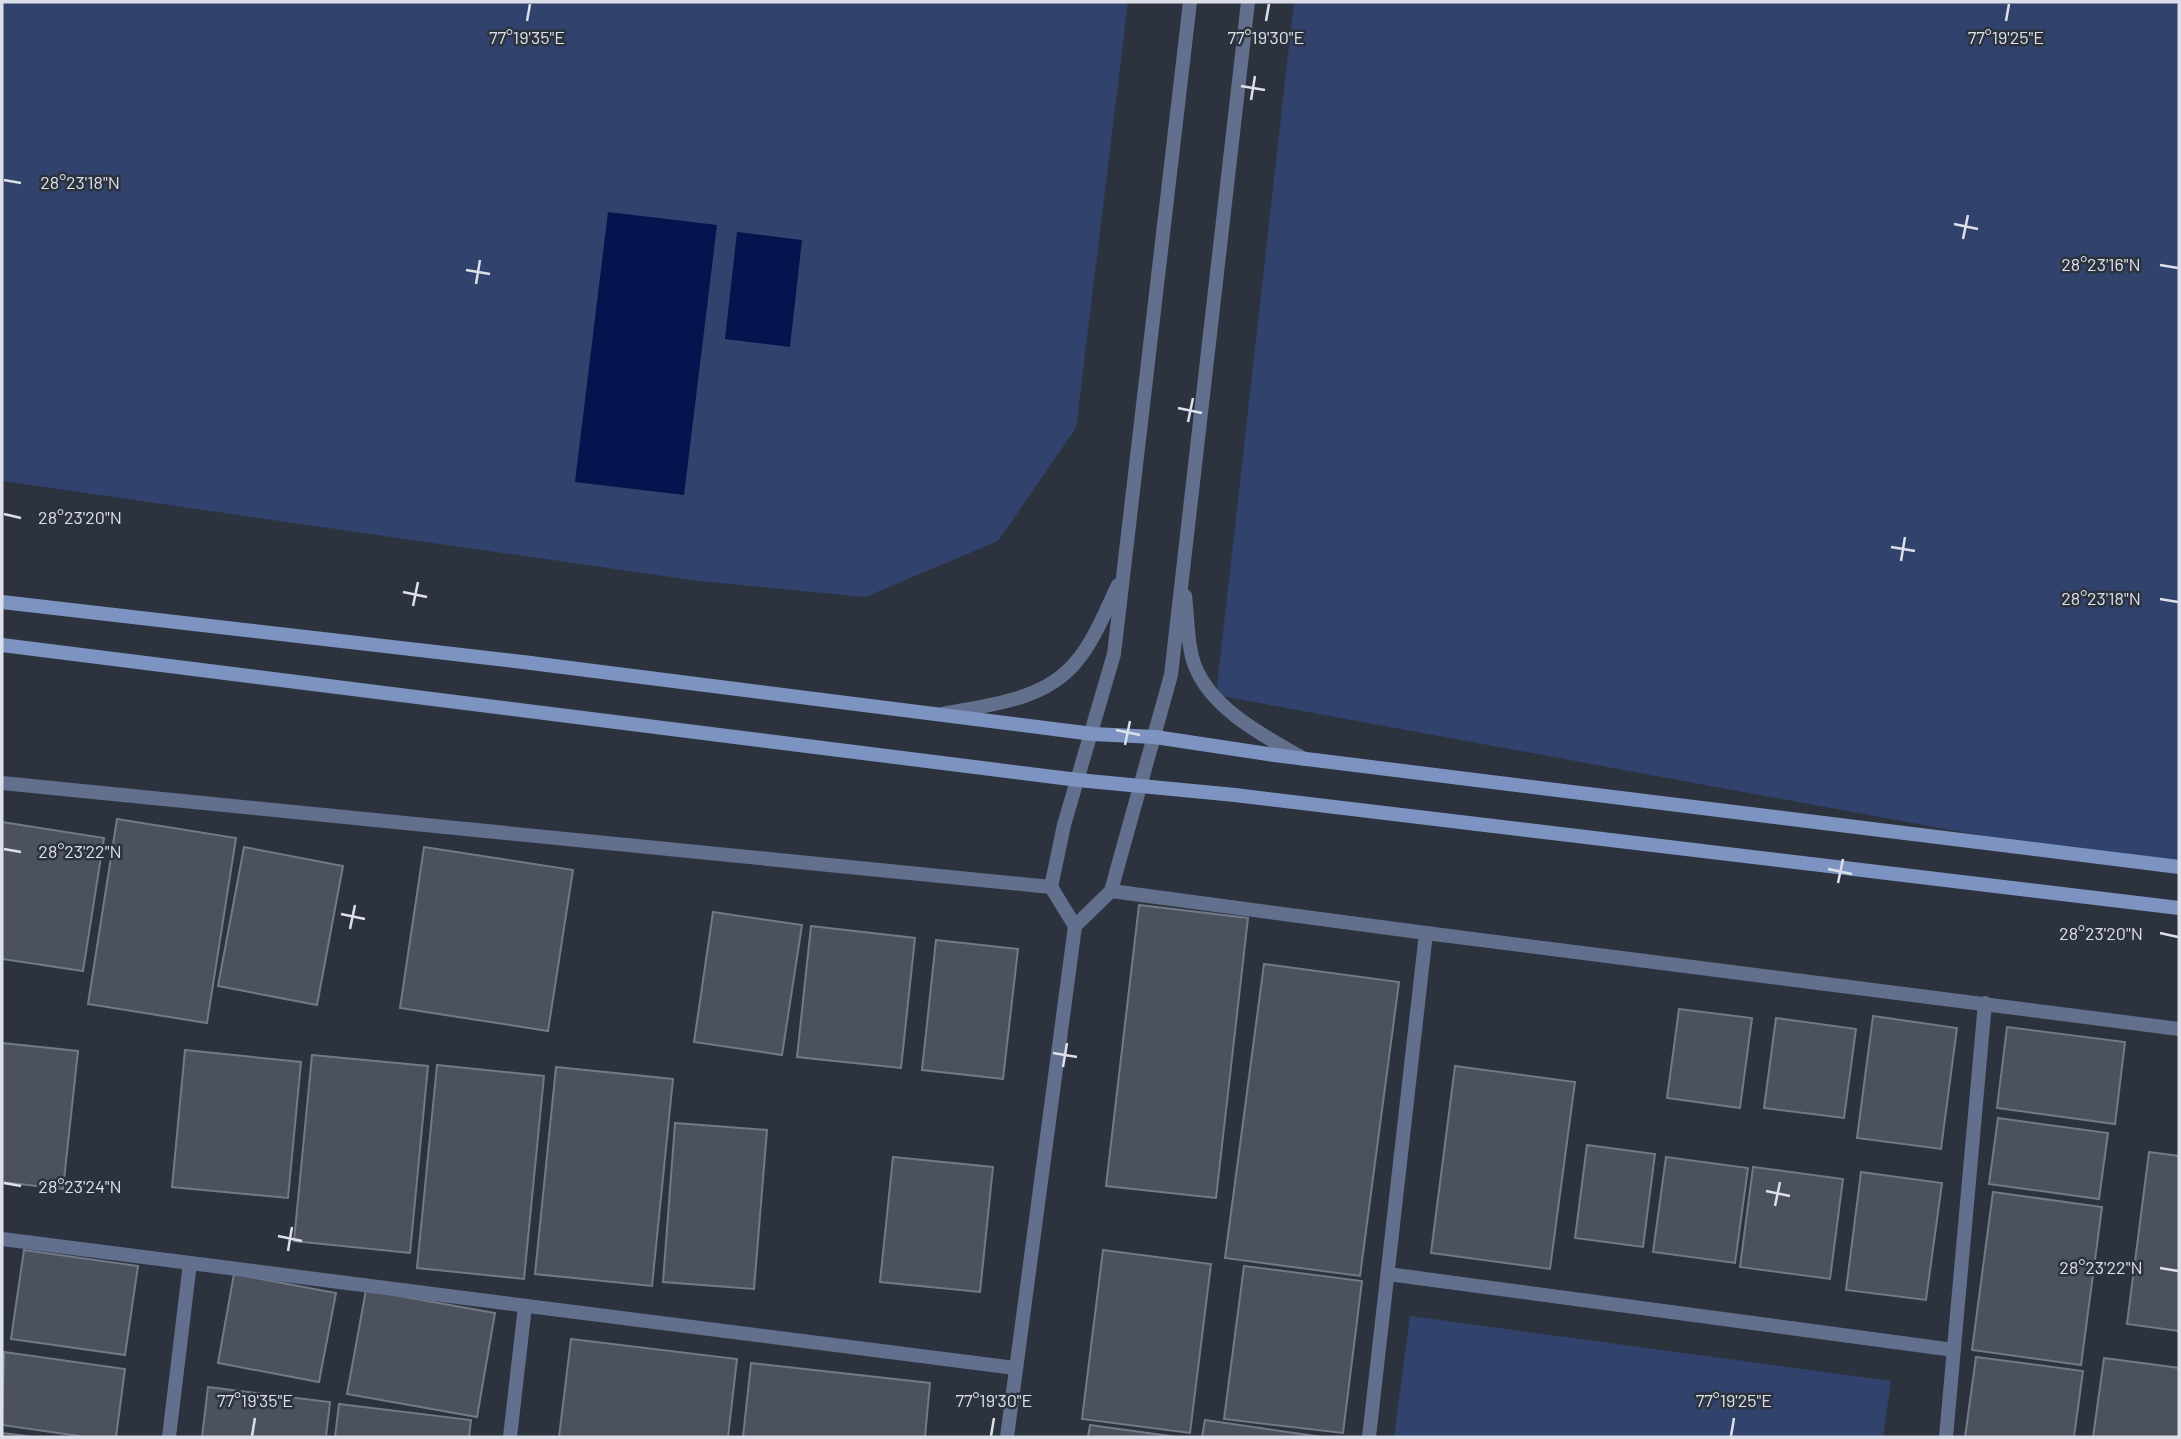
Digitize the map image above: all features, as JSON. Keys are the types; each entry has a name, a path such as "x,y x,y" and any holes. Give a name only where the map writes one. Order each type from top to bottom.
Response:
{"main road":[{"path":"2,602 1093,734 1155,737 1304,759 2179,867"},
{"path":"2,645 1139,788 1235,795 2179,908"}],"street":[{"path":"1075,926 1051,887 1064,825 1093,734 1114,654 1190,2"},
{"path":"1006,1437 1075,926 1111,891 1171,675 1248,2"},
{"path":"940,714 1019,699 1052,683 1076,662 1124,571"},
{"path":"1182,574 1195,666 1212,694 1252,729 1304,759"},
{"path":"2,783 1051,887"},
{"path":"1111,891 2179,1029"},
{"path":"1369,1437 1426,933"},
{"path":"1946,1437 1984,1003"},
{"path":"2,1239 1015,1368"},
{"path":"169,1437 190,1263"},
{"path":"1388,1274 1954,1350"},
{"path":"510,1437 526,1306"}],"shaded area":[{"path":"2,2 1128,2 1076,428 998,541 865,597 699,581 2,481"},
{"path":"1294,2 2179,2 2179,872 1216,695"},
{"path":"608,212 717,225 684,495 575,482"},
{"path":"737,232 802,240 790,347 725,339"},
{"path":"1410,1316 1891,1381 1883,1437 1394,1437"}],"building":[{"path":"117,819 236,838 207,1023 88,1004"},
{"path":"2,822 104,838 83,971 2,959"},
{"path":"244,847 343,866 317,1005 218,986"},
{"path":"424,847 573,870 548,1031 400,1008"},
{"path":"1139,905 1248,918 1216,1198 1106,1186"},
{"path":"713,912 802,925 782,1055 694,1042"},
{"path":"811,926 915,938 901,1068 797,1057"},
{"path":"936,940 1018,949 1003,1079 922,1070"},
{"path":"1264,964 1399,982 1360,1276 1225,1258"},
{"path":"1679,1009 1752,1018 1740,1108 1667,1098"},
{"path":"1873,1016 1957,1028 1941,1149 1857,1138"},
{"path":"1776,1018 1856,1029 1844,1118 1764,1108"},
{"path":"2007,1027 2125,1042 2115,1124 1997,1108"},
{"path":"2,1043 78,1051 63,1189 2,1182"},
{"path":"185,1050 301,1062 288,1198 172,1187"},
{"path":"312,1055 428,1066 410,1253 294,1241"},
{"path":"437,1065 544,1076 524,1279 417,1268"},
{"path":"1455,1066 1575,1082 1550,1269 1431,1253"},
{"path":"556,1067 673,1079 652,1286 535,1274"},
{"path":"1998,1118 2108,1133 2099,1199 1989,1184"},
{"path":"675,1123 767,1130 754,1289 663,1282"},
{"path":"1587,1145 1655,1154 1643,1247 1575,1238"},
{"path":"2149,1152 2179,1156 2179,1331 2127,1324"},
{"path":"893,1157 993,1167 980,1292 880,1282"},
{"path":"1666,1157 1748,1168 1735,1263 1653,1252"},
{"path":"1753,1167 1843,1179 1830,1279 1740,1267"},
{"path":"1861,1172 1942,1183 1926,1300 1846,1290"},
{"path":"1993,1192 2102,1207 2081,1365 1972,1350"},
{"path":"24,1250 138,1266 125,1355 11,1339"},
{"path":"1103,1250 1211,1264 1190,1433 1082,1419"},
{"path":"1244,1266 1362,1281 1343,1433 1224,1419"},
{"path":"234,1274 336,1293 319,1382 218,1363"},
{"path":"366,1290 495,1313 477,1417 347,1394"},
{"path":"571,1339 737,1359 728,1437 559,1437"},
{"path":"4,1352 125,1369 116,1437 86,1437 2,1425"},
{"path":"1976,1357 2083,1371 2074,1437 1965,1437"},
{"path":"2104,1358 2179,1368 2179,1437 2093,1437"},
{"path":"751,1363 930,1383 925,1437 743,1437"},
{"path":"208,1387 330,1402 326,1437 202,1437"},
{"path":"339,1404 471,1420 469,1437 335,1437"},
{"path":"1205,1420 1322,1437 1202,1437"},
{"path":"1090,1425 1177,1437 1088,1437"},
{"path":"2,1433 34,1437 2,1437"}]}
